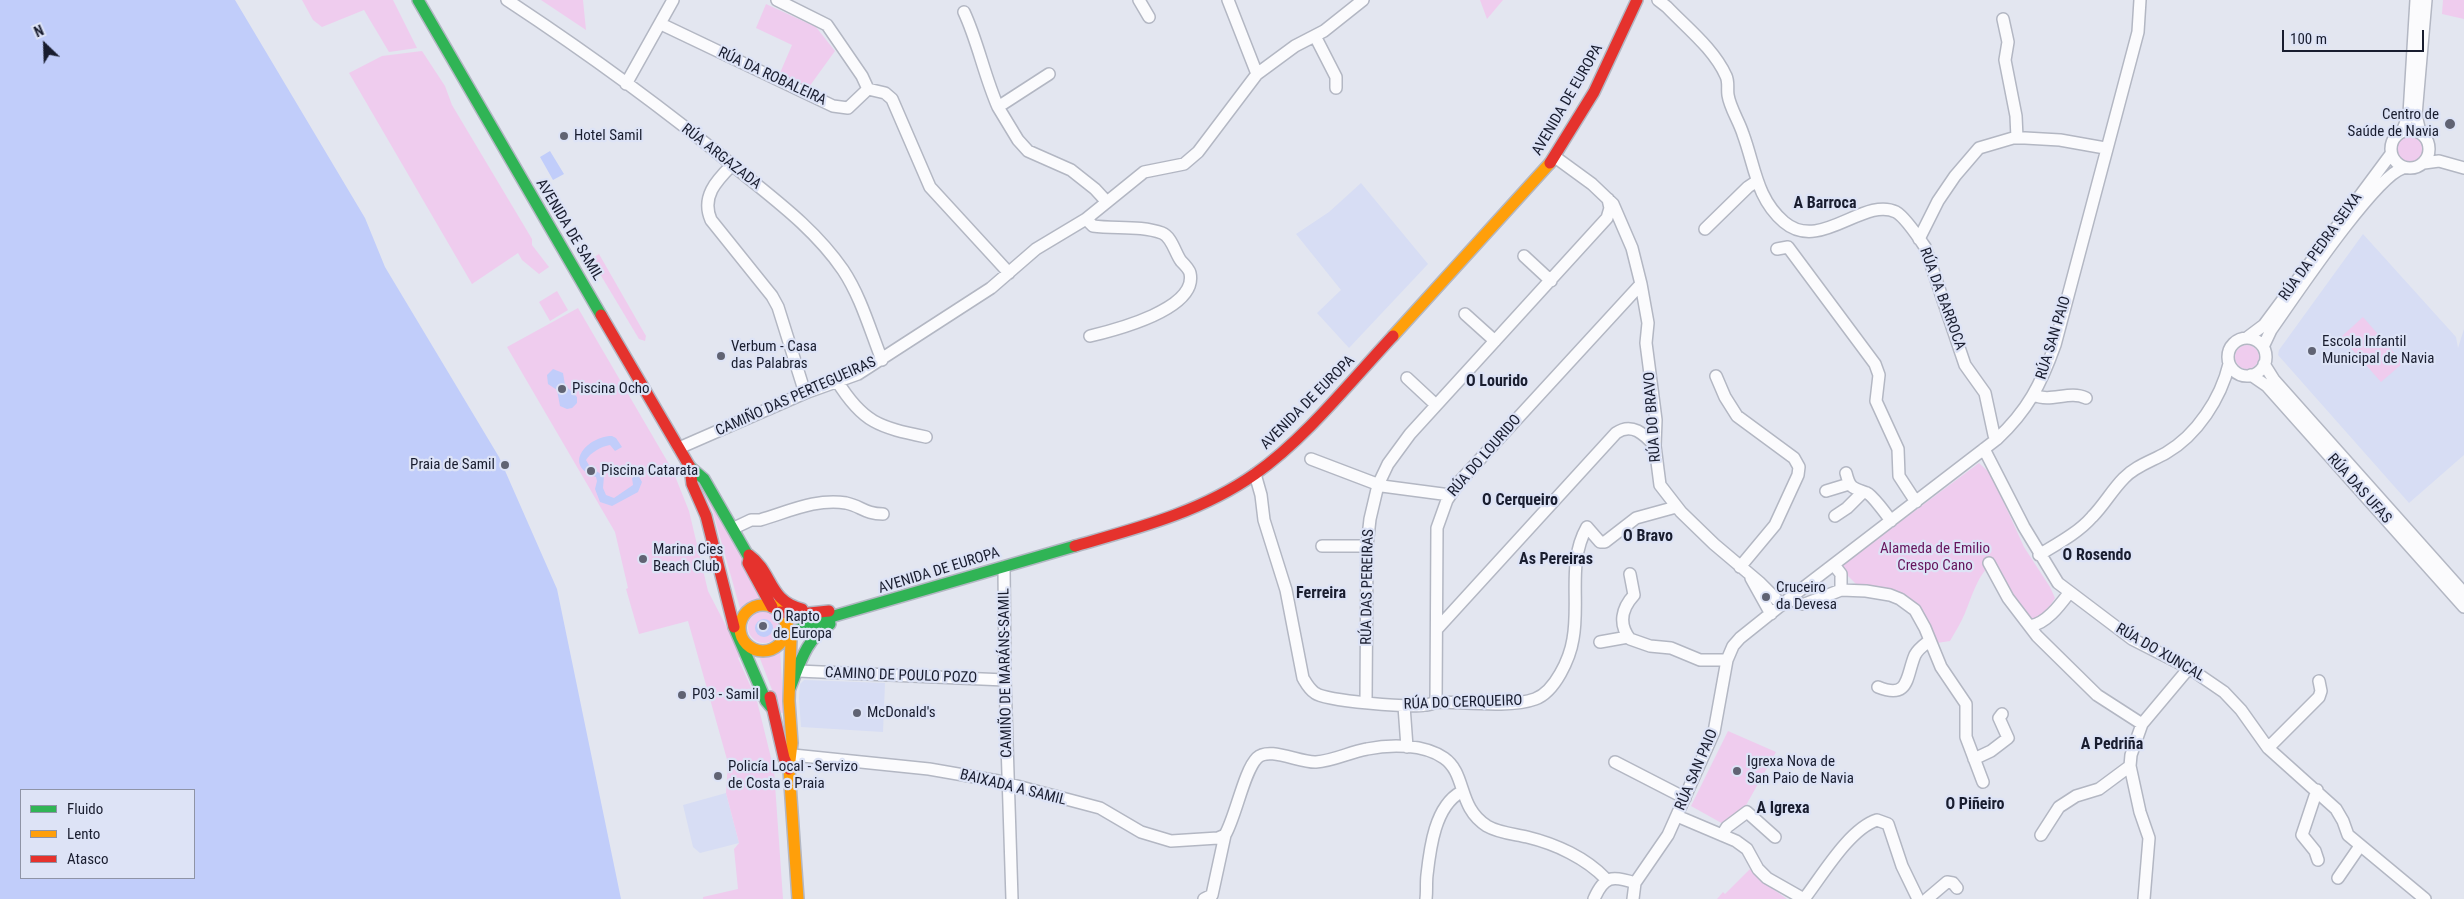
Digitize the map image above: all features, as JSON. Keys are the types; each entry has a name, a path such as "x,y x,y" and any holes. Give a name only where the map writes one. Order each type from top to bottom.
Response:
{"main road":[{"name":"AVENIDA DE EUROPA","path":"786,636 875,601 1185,502 1226,482 1270,452 1307,417 1532,170 1550,147 1597,68 1627,0"},
{"name":"AVENIDA DE EUROPA","path":"779,611 817,614 875,601 1004,567 1190,510 1255,474 1288,448 1343,390 1468,256 1555,157 1594,92 1616,49 1636,0"},
{"name":"AVENIDA DE SAMIL","path":"418,3 690,468 692,484 706,516 736,635 766,701 771,707"},
{"name":"AVENIDA DE SAMIL","path":"690,468 704,479 734,528 779,611 786,636 792,675 790,688 793,755 789,769 798,899"},
{"path":"749,556 756,558 776,594 787,605 795,608 820,608 875,601"},
{"name":"AVENIDA DE SAMIL","path":"728,601 733,607 740,626"},
{"path":"790,688 809,642 821,628 875,601"},
{"path":"779,611 762,605 751,608 744,616 740,626 742,636 746,644 755,649 765,651 775,648 786,636"},
{"name":"AVENIDA DE SAMIL","path":"746,644 771,699 771,707 780,733 784,758 789,769"}],"street":[{"name":"RÚA ARGAZADA","path":"507,0 578,46 732,165 805,225 833,256 857,297 882,360"},
{"path":"626,84 673,0"},
{"path":"779,0 827,25 862,76 868,90 886,93 892,100 930,187 944,205 1009,273"},
{"path":"1139,0 1149,17"},
{"path":"1228,0 1257,74"},
{"name":"CAMIÑO DAS PERTEGUEIRAS","path":"679,448 805,393 858,374 882,360 931,325 991,288 1036,249 1086,219 1144,172 1184,164 1198,152 1257,74 1289,51 1315,36 1363,0"},
{"name":"RÚA DA BARROCA","path":"1658,0 1717,59 1727,78 1728,95 1744,135 1757,182 1768,206 1785,224 1803,232 1818,231 1873,211 1886,209 1897,213 1919,239 1925,247 1965,365 1985,393 1994,435 1997,439"},
{"name":"RÚA SAN PAIO","path":"1633,899 1635,883 1668,835 1717,722 1726,660 1740,638 1997,439 2014,422 2042,381 2055,345 2105,148 2138,32 2140,0"},
{"path":"2416,0 2409,114 2402,132 2392,141 2391,154 2393,160 2403,168 2418,167 2424,163 2439,161 2464,168"},
{"path":"2426,0 2416,115 2420,132 2429,145 2437,152 2464,160"},
{"path":"964,12 973,32 985,76 998,107 1018,140 1028,151 1071,170 1095,189 1106,202"},
{"path":"2003,19 2008,42 2005,60 2015,108 2017,138"},
{"name":"RÚA DA ROBALEIRA","path":"661,24 833,106 848,108 868,90"},
{"path":"1315,36 1336,77 1336,88"},
{"path":"998,107 1049,74"},
{"path":"2402,132 2414,130 2420,132"},
{"path":"1919,239 1938,201 1955,176 1976,150 1987,144 2017,138 2060,140 2105,148"},
{"path":"2424,163 2429,152 2429,145"},
{"name":"RÚA DA PEDRA SEIXA","path":"2039,555 2066,538 2091,518 2124,477 2135,469 2168,452 2189,434 2214,403 2224,384 2231,345 2242,338 2248,338 2264,325 2391,154"},
{"name":"RÚA DO BRAVO","path":"1555,157 1592,184 1608,199 1617,210 1632,248 1648,323 1646,342 1656,420 1655,446 1660,485 1676,507 1740,567 1786,602"},
{"path":"732,165 714,186 707,199 707,210 711,220 772,296 778,307 805,393"},
{"name":"RÚA DA PEDRA SEIXA","path":"2263,347 2271,330 2367,199 2394,171 2403,168"},
{"path":"1705,229 1748,188 1757,182"},
{"path":"1608,199 1610,208 1607,218 1614,218 1622,224"},
{"name":"RÚA DAS PEREIRAS","path":"1366,702 1366,546 1378,485 1399,448 1607,218"},
{"path":"1086,219 1093,226 1152,230 1165,234 1190,273 1188,288 1184,296 1153,316 1129,326 1090,336"},
{"path":"1777,249 1788,247 1875,364 1879,375 1876,401 1898,449 1899,476 1916,502"},
{"path":"1524,256 1551,281"},
{"name":"RÚA DO LOURIDO","path":"1436,702 1437,528 1450,495 1459,482 1641,284"},
{"path":"1465,314 1495,341"},
{"path":"2224,384 2261,369 2264,364 2265,352 2263,347 2259,342 2248,338"},
{"path":"2229,364 2232,369 2246,375"},
{"name":"RÚA DAS UFAS","path":"2264,364 2274,380 2464,594"},
{"name":"RÚA DAS UFAS","path":"2246,375 2267,386 2464,606"},
{"path":"1716,376 1730,408 1736,416 1794,458 1799,467 1798,475 1775,525 1740,567"},
{"path":"1407,378 1436,405"},
{"path":"837,381 854,406 879,425 926,437"},
{"path":"2034,395 2042,398 2074,394 2086,398"},
{"path":"1637,430 1656,420"},
{"path":"1437,629 1616,432 1625,428 1637,430 1655,446"},
{"name":"RÚA DO XUNCAL","path":"1984,449 2039,555 2058,582 2069,593 2132,639 2190,668 2224,692 2241,710 2268,748 2317,790 2340,814 2348,835 2424,899"},
{"path":"1311,459 1378,485 1450,495"},
{"path":"1255,474 1261,495 1264,520 1286,590 1303,678 1315,694 1329,698 1366,702"},
{"path":"1826,491 1847,478 1862,493 1868,494 1891,521"},
{"path":"1835,516 1847,508 1862,493"},
{"path":"734,528 751,520 760,520 815,503 846,503 870,514 883,514"},
{"name":"RÚA DO CERQUEIRO","path":"1366,702 1404,706 1426,705 1436,702 1519,703 1537,699 1548,690 1566,660 1573,639 1576,557 1580,537 1587,527 1600,542 1605,542 1636,518 1676,507"},
{"path":"1322,546 1366,546"},
{"path":"1989,563 2020,617 2037,636 2097,695 2142,724"},
{"path":"1834,565 1841,574 1841,590"},
{"name":"CAMIÑO DE MARÁNS-SAMIL","path":"1004,567 1005,680 1012,899"},
{"path":"1630,574 1634,595 1622,615 1623,627 1628,637 1638,643 1671,648 1700,660 1726,660"},
{"name":"RÚA DO BRAVO","path":"1750,576 1770,614"},
{"path":"1786,602 1805,604 1841,590 1881,592 1900,599 1915,610 1941,667 1966,704 1966,737 1983,782"},
{"path":"2030,626 2036,625 2043,620 2069,593"},
{"path":"1600,642 1628,637"},
{"path":"1878,687 1890,692 1897,691 1905,684 1916,655 1929,641"},
{"path":"2144,899 2149,838 2140,812 2130,766 2142,724 2190,668"},
{"name":"CAMINO DE POULO POZO","path":"798,671 1005,680"},
{"path":"2268,748 2319,697 2321,691 2319,681"},
{"path":"1404,706 1407,747"},
{"path":"1974,759 1991,751 2008,738 2008,734 1999,718 2002,714"},
{"path":"1204,899 1212,895 1225,835 1253,765 1262,755 1274,754 1298,761 1314,762 1368,748 1407,747 1430,751 1447,759 1458,776 1462,792 1474,816 1490,828 1537,840 1581,858 1606,879"},
{"name":"BAIXADA A SAMIL","path":"793,755 929,769 1008,784 1100,808 1141,832 1171,841 1218,838 1225,835"},
{"path":"1615,762 1685,798"},
{"path":"2041,835 2059,807 2076,796 2099,789 2130,766"},
{"path":"2317,790 2302,836 2315,851 2318,860"},
{"path":"1426,899 1427,876 1438,819 1453,796 1462,792"},
{"path":"1722,835 1727,827 1747,812 1776,836"},
{"path":"1677,816 1722,835 1747,849 1758,869 1767,878 1804,899 1854,835 1872,822 1882,820 1888,824 1902,866 1918,899"},
{"path":"2338,878 2360,846"},
{"path":"1594,899 1600,885 1606,879 1614,878 1635,883"},
{"path":"1927,899 1947,882 1953,883 1957,888"}],"shaded area":[{"path":"1361,183 1428,264 1349,348 1317,313 1341,290 1296,234 1329,212"},
{"path":"2363,234 2456,337 2458,348 2464,329 2464,455 2409,503 2278,355 2279,350"},
{"path":"804,680 885,683 883,732 801,727 799,698 800,684"},
{"path":"726,793 739,843 700,853 693,847 683,805"}],"green space":[{"path":"302,0 393,0 417,48 389,52 364,10 322,27 313,20"},
{"path":"541,0 583,0 586,30"},
{"path":"1480,0 1503,0 1487,19"},
{"path":"2443,0 2464,0 2464,19 2442,14"},
{"path":"766,4 816,27 835,51 809,87 780,73 792,45 756,28"},
{"path":"422,51 445,86 452,105 532,239 532,245 549,267 539,274 522,260 518,253 472,284 349,73 382,56"},
{"path":"2410,136 2419,140 2423,149 2419,158 2410,162 2401,158 2397,149 2401,140"},
{"path":"599,254 646,336 645,341 639,339 591,259"},
{"path":"557,291 568,310 550,321 539,302"},
{"path":"578,308 673,471 689,511 708,591 741,655 738,658 757,701 774,770 783,899 703,899 703,897 738,889 734,849 739,843 726,793 728,763 688,621 639,634 626,589 628,588 615,532 507,347"},
{"path":"2363,317 2403,363 2381,382 2341,337"},
{"path":"2247,345 2252,346 2258,352 2258,362 2252,368 2247,369 2242,368 2236,362 2235,357 2236,352 2242,346"},
{"name":"Alameda de Emilio Crespo Cano","path":"1979,463 1991,474 2024,547 2055,598 2041,616 2028,620 2023,615 1993,562 1979,579 1963,617 1950,641 1937,643 1924,615 1910,598 1889,589 1858,586 1841,569 1841,566"},
{"path":"693,473 765,600 752,602 741,612 713,512"},
{"path":"764,611 770,612 775,616 779,621 779,633 775,638 770,642 764,643 758,642 753,638 749,633 748,627 749,621 753,616 758,612"},
{"path":"780,651 784,713 781,713 759,656 770,655"},
{"path":"1728,731 1776,752 1745,807 1725,825 1691,806"},
{"path":"1750,869 1759,879 1787,899 1717,899 1723,892 1725,894"}],"water":[{"path":"0,0 235,0 365,218 385,267 499,457 557,589 621,899 0,899"},
{"path":"550,151 564,174 553,180 540,157"},
{"name":"Piscina Ocho","path":"553,369 563,373 565,385 577,397 577,403 572,408 567,409 560,406 557,390 548,384 547,375"},
{"name":"Piscina Catarata","path":"612,436 616,438 622,447 615,451 610,445 603,447 593,452 586,460 590,467 604,476 603,488 606,495 614,498 633,485 632,478 638,475 642,482 638,492 612,506 600,502 595,489 596,477 586,472 580,466 579,459 587,446 594,441"},
{"path":"764,619 772,624 773,628 768,636 764,637 756,632 755,628 760,620"}],"traffic: fast":[{"path":"418,0 601,315"},
{"path":"690,467 704,479 754,566"},
{"path":"785,635 834,616 1075,546"},
{"path":"790,688 809,644 830,624"},
{"path":"734,627 766,701 771,707"}],"traffic: slow":[{"path":"1393,336 1550,163"},
{"path":"779,604 785,615 791,639 789,701 792,743 789,769 798,899"},
{"path":"763,605 776,609 782,615 786,628 782,641 776,647 763,651 750,647 744,641 740,628 744,615 750,609 763,605"}],"traffic: jam":[{"path":"1550,163 1594,92 1637,0"},
{"path":"601,315 690,467 692,484 706,516 734,627"},
{"path":"1075,546 1168,518 1191,509 1213,499 1255,474 1274,460 1310,427 1393,336"},
{"path":"749,555 763,569 783,600 802,609"},
{"path":"749,559 748,563 772,607"},
{"path":"780,612 800,614 829,611"},
{"path":"770,697 784,758 789,769"}],"place":[{"name":"Centro de Saúde de Navia","path":"2450,124"},
{"name":"Hotel Samil","path":"564,136"},
{"name":"Escola Infantil Municipal de Navia","path":"2312,351"},
{"name":"Verbum - Casa das Palabras","path":"721,356"},
{"name":"Piscina Ocho","path":"562,389"},
{"name":"Praia de Samil","path":"505,465"},
{"name":"Piscina Catarata","path":"591,471"},
{"name":"Marina Cies Beach Club","path":"643,559"},
{"name":"Cruceiro da Devesa","path":"1766,597"},
{"name":"O Rapto de Europa","path":"763,626"},
{"name":"P03 - Samil","path":"682,695"},
{"name":"McDonald's","path":"857,713"},
{"name":"Igrexa Nova de San Paio de Navia","path":"1737,771"},
{"name":"Policía Local - Servizo de Costa e Praia","path":"718,776"}],"district":[{"name":"A Barroca","path":"1825,204"},
{"name":"O Lourido","path":"1497,382"},
{"name":"O Cerqueiro","path":"1520,501"},
{"name":"O Bravo","path":"1648,537"},
{"name":"O Rosendo","path":"2097,556"},
{"name":"As Pereiras","path":"1556,560"},
{"name":"Ferreira","path":"1321,594"},
{"name":"A Pedriña","path":"2112,745"},
{"name":"O Piñeiro","path":"1975,805"},
{"name":"A Igrexa","path":"1783,809"}]}
